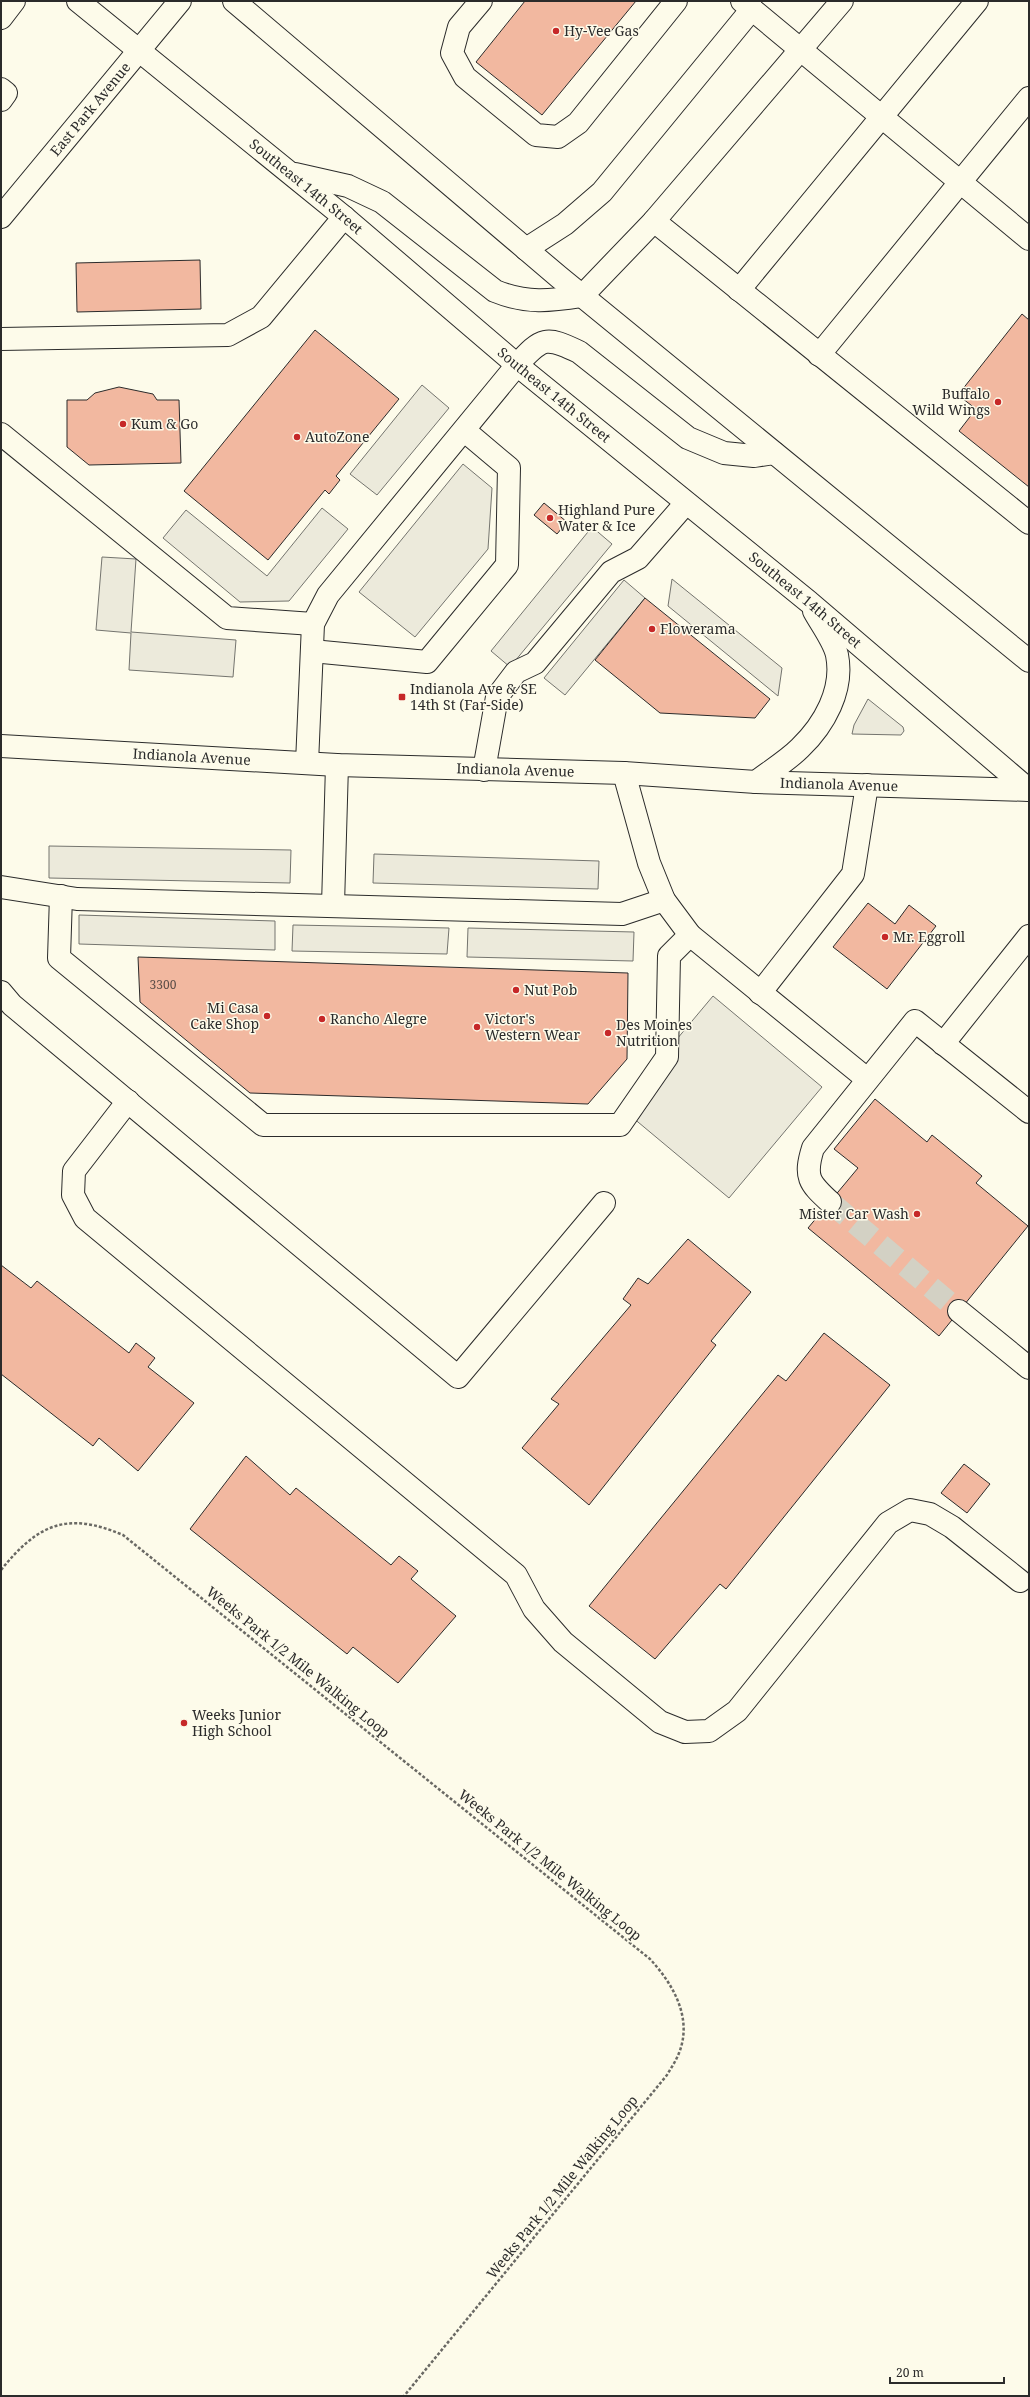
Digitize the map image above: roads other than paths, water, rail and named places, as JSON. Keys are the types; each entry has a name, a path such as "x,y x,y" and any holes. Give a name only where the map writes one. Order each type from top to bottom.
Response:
{"main road":[{"path":"1,18 14,1"},
{"name":"Southeast 14th Street","path":"78,1 344,217 517,365 809,602 1029,790"},
{"name":"East Park Avenue","path":"1,217 180,1"},
{"path":"234,1 582,296 1029,661"},
{"path":"481,1 459,28 452,53 465,77 536,135 558,137 578,123 676,1"},
{"path":"290,173 348,186 382,202 495,291 514,299 548,300 582,296 654,221 842,1"},
{"path":"739,290 977,1"},
{"path":"526,249 565,224 602,192 747,5 1029,238"},
{"path":"1,89 6,93 1,100"},
{"path":"819,355 1029,98"},
{"path":"1,339 228,335 260,318 344,217"},
{"path":"654,221 819,355 1029,522"},
{"path":"307,764 313,624 328,595 465,431 517,365 530,350 542,342 547,340 558,342 579,352 688,438 724,453 754,456 774,453"},
{"path":"312,651 427,662 508,565 509,468 465,431"},
{"path":"1,434 227,618 313,624"},
{"path":"484,770 497,697 516,672 534,663 612,572 638,558 686,502"},
{"path":"756,782 800,749 816,730 832,704 838,679 836,654 809,602"},
{"name":"Indianola Avenue","path":"1,746 307,764 624,773 756,782 1029,790"},
{"path":"333,905 337,765"},
{"path":"624,773 649,863 664,900 690,935 867,1079"},
{"path":"760,993 853,874 868,785"},
{"path":"1,887 77,899 622,914 664,900"},
{"path":"61,896 59,958 262,1125 620,1125 667,1058 668,956 690,935"},
{"path":"943,1044 1029,936"},
{"path":"1,992 12,1005 458,1377 604,1203"},
{"path":"830,1202 816,1189 808,1178 809,1162 813,1148 914,1021 1029,1112"},
{"path":"128,1101 74,1171 73,1195 85,1218 516,1575 534,1609 563,1642 660,1722 685,1732 709,1731 737,1711 888,1523 910,1510 930,1514 952,1527 1020,1581"},
{"path":"959,1311 1029,1368"}],"tunnel":[{"path":"830,1202 959,1311"}],"place":[{"name":"Hy-Vee Gas","path":"556,31"},
{"name":"Buffalo Wild Wings","path":"998,402"},
{"name":"Kum & Go","path":"123,424"},
{"name":"AutoZone","path":"297,437"},
{"name":"Highland Pure Water & Ice","path":"550,518"},
{"name":"Flowerama","path":"652,629"},
{"name":"Indianola Ave & SE 14th St (Far-Side)","path":"402,697"},
{"name":"Mr. Eggroll","path":"885,937"},
{"name":"Nut Pob","path":"516,990"},
{"name":"Mi Casa Cake Shop","path":"267,1016"},
{"name":"Rancho Alegre","path":"322,1019"},
{"name":"Victor's Western Wear","path":"477,1027"},
{"name":"Des Moines Nutrition","path":"608,1033"},
{"name":"Mister Car Wash","path":"917,1214"},
{"name":"Weeks Junior High School","path":"184,1723"}]}
